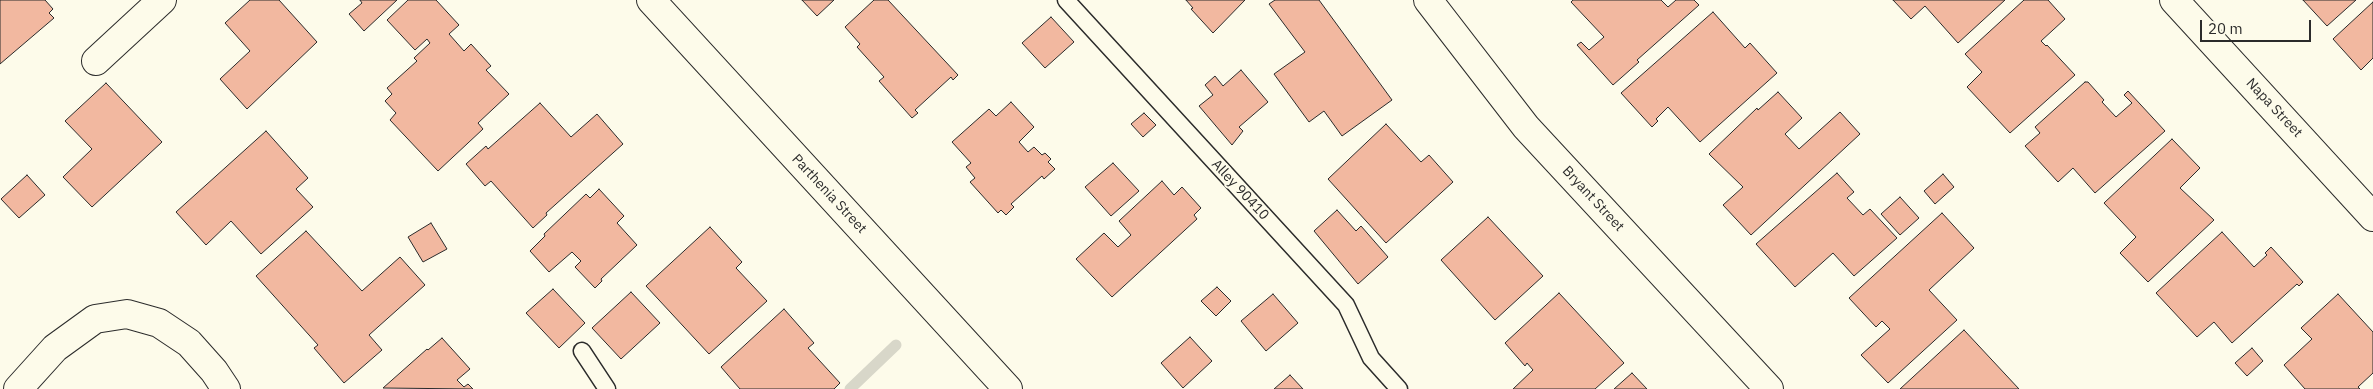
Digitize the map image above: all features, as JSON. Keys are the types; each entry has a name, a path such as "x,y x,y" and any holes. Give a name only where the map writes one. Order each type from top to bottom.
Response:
{"street":[{"path":"96,61 162,0"},
{"name":"Parthenia Street","path":"651,0 1008,389"},
{"name":"Bryant Street","path":"1428,0 1526,127 1769,389"},
{"name":"Napa Street","path":"2174,0 2373,217"},
{"path":"18,389 55,348 95,319 127,314 159,323 189,342 214,371 226,389"}],"lane":[{"name":"Alley 90410","path":"1066,0 1346,305 1371,358 1399,389"},
{"path":"582,352 607,389"}],"building":[{"path":"0,0 45,0 53,9 49,13 54,18 0,64"},
{"path":"250,0 279,0 317,42 247,109 220,79 250,51 225,23"},
{"path":"360,0 397,0 364,31 349,14 362,3"},
{"path":"408,0 436,0 459,25 449,34 464,51 471,44 491,66 486,70 509,94 478,123 483,129 438,171 390,120 396,113 385,101 392,94 387,88 417,61 414,58 430,43 427,39 415,50 387,20"},
{"path":"802,0 834,0 817,16"},
{"path":"874,0 888,0 958,75 953,80 951,77 915,110 918,113 912,118 879,81 884,77 857,47 860,44 845,27"},
{"path":"1186,0 1245,0 1213,33 1191,9 1193,8"},
{"path":"1275,0 1319,0 1392,100 1342,136 1324,111 1309,122 1274,74 1305,52 1269,4"},
{"path":"1573,0 1661,0 1668,7 1676,0 1694,0 1699,5 1637,60 1639,62 1613,85 1577,45 1581,42 1589,50 1604,37 1571,2"},
{"path":"1893,0 2005,0 1958,43 1925,6 1911,19"},
{"path":"2024,0 2048,0 2065,19 2041,41 2075,75 2010,133 1967,87 1982,72 1965,54"},
{"path":"2303,0 2356,0 2327,26"},
{"path":"2373,2 2373,58 2361,70 2333,39"},
{"path":"1713,12 1745,48 1750,43 1777,73 1700,142 1668,107 1656,119 1658,121 1652,127 1621,93"},
{"path":"1051,17 1074,42 1045,68 1022,43"},
{"path":"1241,70 1268,102 1239,127 1243,131 1232,145 1199,106 1213,95 1205,85 1215,76 1223,86"},
{"path":"2085,82 2088,82 2104,100 2102,102 2116,117 2132,103 2124,95 2128,91 2165,131 2095,193 2073,168 2058,182 2025,146 2040,133 2035,127"},
{"path":"106,83 162,142 92,207 63,177 92,149 65,121"},
{"path":"1778,92 1802,118 1785,134 1799,149 1840,112 1860,134 1751,235 1723,205 1743,187 1709,154 1757,108 1758,110"},
{"path":"1011,102 1034,127 1019,142 1028,152 1034,147 1042,155 1045,153 1051,159 1048,162 1055,169 1044,179 1042,176 1011,204 1014,207 1006,215 1001,210 998,213 970,182 975,178 966,167 971,163 952,142 989,109 996,116"},
{"path":"540,103 571,137 597,114 623,144 546,213 547,215 533,228 491,181 485,186 466,164 486,146 488,149"},
{"path":"1144,113 1156,125 1143,137 1131,124"},
{"path":"1386,124 1421,162 1429,155 1453,182 1386,243 1328,179"},
{"path":"266,131 308,178 296,189 313,207 261,254 231,221 206,245 176,212"},
{"path":"2172,139 2200,168 2180,188 2214,220 2148,282 2120,253 2136,237 2104,203"},
{"path":"1113,163 1139,191 1111,216 1085,187"},
{"path":"1837,173 1854,192 1847,198 1863,215 1870,209 1897,238 1854,276 1833,253 1795,287 1756,244"},
{"path":"1943,174 1954,187 1935,204 1924,191"},
{"path":"27,175 45,195 19,218 1,199"},
{"path":"1162,181 1174,195 1182,187 1201,208 1194,215 1197,219 1112,297 1076,259 1104,233 1118,247 1131,235 1119,221"},
{"path":"599,189 624,216 617,223 637,245 601,279 602,281 595,288 575,267 581,261 572,252 549,272 530,251 545,236 544,234 586,194 590,198"},
{"path":"1900,197 1919,218 1900,235 1881,214"},
{"path":"1337,210 1356,231 1361,226 1388,257 1358,284 1314,231"},
{"path":"1942,213 1974,248 1929,290 1957,320 1888,383 1861,355 1890,329 1882,321 1876,327 1849,298"},
{"path":"1488,217 1543,276 1495,320 1441,260"},
{"path":"431,223 447,249 423,262 408,237"},
{"path":"710,227 742,262 736,268 767,301 709,354 646,286"},
{"path":"306,231 362,291 400,257 425,285 369,335 382,350 344,383 314,348 318,345 256,276"},
{"path":"2222,232 2254,267 2267,255 2265,253 2271,247 2303,282 2299,286 2297,284 2232,343 2214,322 2197,337 2156,293"},
{"path":"1217,287 1231,301 1216,316 1201,301"},
{"path":"553,289 585,323 559,348 526,313"},
{"path":"631,292 660,323 621,359 592,328"},
{"path":"1559,293 1624,363 1595,389 1513,389 1533,370 1527,363 1525,366 1505,343"},
{"path":"1273,294 1298,323 1266,351 1241,321"},
{"path":"2338,294 2373,332 2373,373 2358,387 2360,389 2305,389 2284,365 2312,339 2301,328"},
{"path":"784,309 814,343 808,348 840,383 834,389 740,389 721,367"},
{"path":"1964,330 2019,389 1900,389"},
{"path":"1190,337 1212,361 1183,388 1161,363"},
{"path":"442,338 470,369 457,380 464,387 468,384 473,389 383,388 427,349"},
{"path":"2252,348 2263,361 2247,376 2235,363"},
{"path":"1632,373 1647,389 1614,389"},
{"path":"1290,375 1303,389 1274,389"}],"waterway":[{"path":"850,389 896,345"}]}
